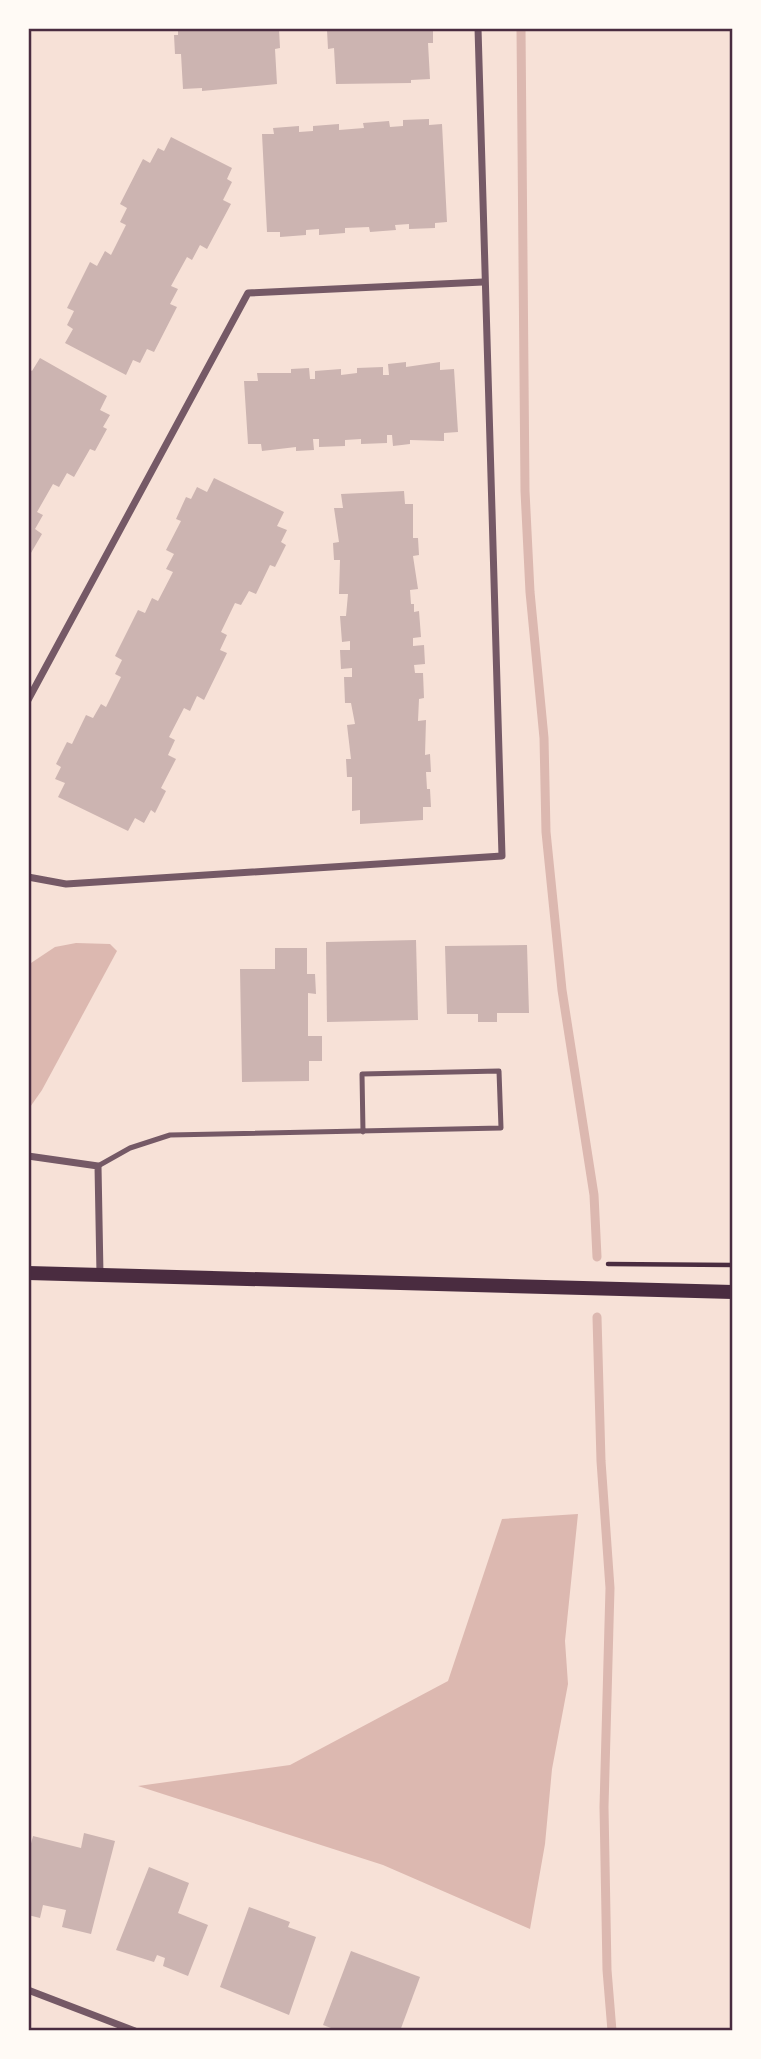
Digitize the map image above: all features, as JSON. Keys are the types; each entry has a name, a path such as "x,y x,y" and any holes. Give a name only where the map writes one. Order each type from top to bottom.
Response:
{"main road":[{"path":"28,1272 733,1292"}],"street":[{"path":"28,877 66,884 502,856 483,282 478,28"},
{"path":"28,700 247,293 483,282"},
{"path":"28,1156 98,1166 100,1274"},
{"path":"28,1990 135,2031"}],"lane":[{"path":"98,1166 130,1148 170,1135 363,1132 501,1128 499,1071 362,1074 363,1132"}],"shaded area":[{"path":"76,943 110,944 117,951 42,1090 28,1110 28,965 55,947"},
{"path":"578,1514 565,1641 568,1684 552,1769 545,1844 530,1929 383,1865 138,1786 290,1765 448,1681 502,1519"}],"building":[{"path":"178,28 279,29 280,48 275,49 277,84 202,91 202,88 183,89 181,54 175,54 174,35 178,35"},
{"path":"433,28 433,43 428,43 430,79 411,80 411,83 336,84 334,48 328,49 327,30"},
{"path":"429,119 429,125 442,124 447,222 435,223 435,228 409,229 409,224 395,225 396,230 370,232 369,227 345,228 345,233 319,235 319,229 306,230 306,235 280,237 280,232 267,232 262,134 274,134 273,128 299,126 299,132 313,131 313,126 339,124 339,130 364,128 363,123 389,121 390,127 403,126 403,120"},
{"path":"171,137 232,168 227,179 232,182 223,200 231,204 207,249 200,245 192,260 187,257 171,286 178,289 170,304 177,307 154,352 147,349 140,363 133,360 126,375 65,343 73,329 67,325 74,311 67,308 90,262 97,266 105,251 111,255 126,225 120,222 127,208 120,204 143,159 150,163 158,148 164,151"},
{"path":"40,358 107,396 100,410 110,415 103,427 107,429 95,451 90,449 74,477 67,473 59,487 53,484 37,512 43,515 35,529 42,534 28,558 28,369 32,371"},
{"path":"406,362 406,367 440,362 440,370 454,369 458,432 444,433 444,441 410,440 410,444 393,446 392,435 387,435 387,443 361,444 361,439 345,440 345,446 319,447 319,439 313,439 314,450 296,451 296,447 262,451 261,444 248,444 244,381 258,381 257,373 291,373 291,369 309,368 310,379 315,379 315,371 341,369 341,375 357,373 357,368 383,367 383,375 389,375 388,364"},
{"path":"214,478 284,512 277,526 287,530 281,542 286,545 275,567 270,565 256,594 249,591 241,605 235,603 221,632 227,635 220,650 227,653 204,700 197,696 190,711 184,708 169,737 175,740 168,755 176,759 161,788 166,791 155,813 151,810 144,823 135,818 128,831 58,797 65,783 55,779 61,767 56,764 67,742 72,744 86,715 93,718 101,704 106,707 121,677 115,674 122,660 115,656 138,610 145,613 152,598 158,601 173,572 166,569 174,554 166,550 181,521 176,519 186,497 191,499 197,487 207,492"},
{"path":"404,491 405,504 413,504 413,538 418,538 419,555 413,556 418,589 410,590 414,612 419,611 421,637 413,638 413,646 424,645 425,664 414,665 415,673 423,673 424,698 419,699 418,721 426,720 425,755 430,754 431,772 426,772 431,807 423,807 423,820 360,824 360,810 352,811 352,777 347,777 346,759 351,759 347,725 355,724 351,703 345,703 344,677 352,677 352,668 341,669 340,650 350,650 350,641 342,642 340,616 346,616 348,594 339,594 340,560 334,560 333,543 339,542 334,508 343,508 341,494"},
{"path":"416,940 418,1020 327,1022 326,942"},
{"path":"527,945 529,1013 497,1013 497,1022 478,1022 478,1014 447,1014 445,946"},
{"path":"275,948 307,948 307,974 315,974 316,994 308,993 308,1036 322,1036 322,1061 309,1061 309,1081 242,1082 240,969 275,969"},
{"path":"84,1833 115,1841 91,1934 62,1927 66,1910 43,1905 40,1918 28,1915 28,1855 33,1836 81,1848"},
{"path":"149,1867 189,1883 178,1913 208,1925 188,1976 163,1966 165,1958 157,1955 154,1962 116,1950"},
{"path":"249,1907 290,1922 288,1927 316,1937 289,2015 220,1987"},
{"path":"351,1951 420,1977 400,2031 339,2031 323,2025"}],"waterway":[{"path":"521,28 525,491 530,592 544,738 546,832 562,990 594,1195 597,1257"},
{"path":"597,1317 601,1461 610,1588 604,1807 607,1970 612,2031"}]}
